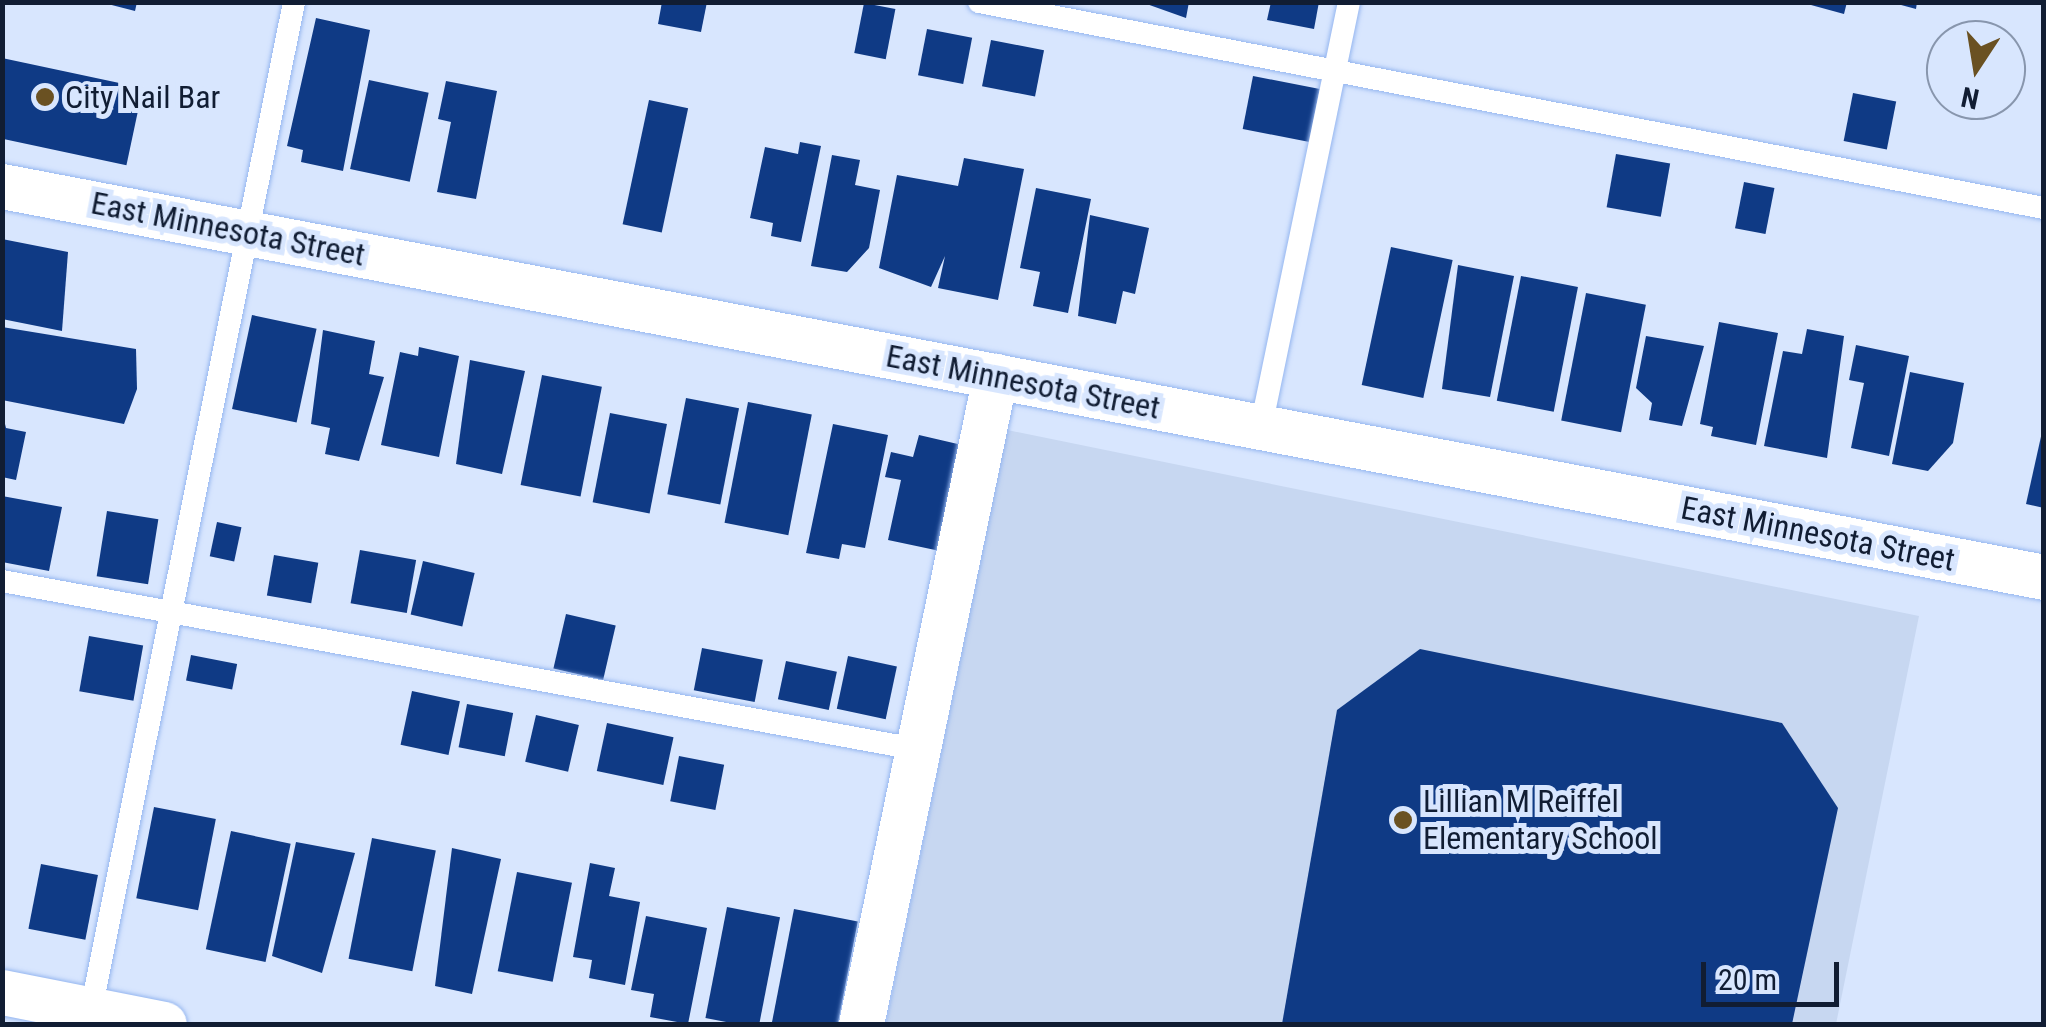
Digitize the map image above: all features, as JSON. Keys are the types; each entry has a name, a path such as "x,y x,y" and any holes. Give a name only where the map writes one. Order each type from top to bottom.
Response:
{"street":[{"name":"East Minnesota Street","path":"2,186 2044,577"},
{"path":"862,1024 995,376"},
{"path":"18,1005 91,1010 164,1024"}],"lane":[{"path":"91,1010 294,2"},
{"path":"979,2 2044,208"},
{"path":"1262,428 1349,2"},
{"path":"2,581 916,750"}],"shaded area":[{"name":"Lillian M Reiffel Elementary School","path":"1007,430 1919,616 1836,1024 886,1024"}],"building":[{"path":"100,2 137,2 135,11"},
{"path":"662,2 707,2 701,32 658,24"},
{"path":"1141,2 1189,2 1186,18"},
{"path":"1271,2 1319,2 1314,29 1267,20"},
{"path":"1800,2 1847,2 1844,14"},
{"path":"1890,2 1917,2 1916,9"},
{"path":"864,3 895,9 886,59 854,53"},
{"path":"316,18 370,30 343,171 301,162 303,150 287,146"},
{"path":"927,29 972,38 963,84 918,75"},
{"path":"991,40 1044,50 1035,96 982,86"},
{"path":"2,58 143,88 126,165 2,139"},
{"path":"1253,76 1320,89 1309,142 1243,129"},
{"path":"369,80 429,93 410,182 350,169"},
{"path":"446,81 497,91 476,199 437,192 451,122 438,119"},
{"path":"1853,93 1896,101 1887,149 1844,141"},
{"path":"649,100 688,108 662,233 623,224"},
{"path":"800,142 821,146 801,242 771,236 773,223 750,218 765,147 798,154"},
{"path":"1616,154 1670,164 1661,217 1607,207"},
{"path":"832,155 860,160 855,185 880,190 869,248 847,272 811,266"},
{"path":"964,158 1024,169 998,300 938,288 945,256 931,287 879,268 897,175 958,186"},
{"path":"1744,182 1774,188 1765,234 1735,228"},
{"path":"1036,188 1091,199 1068,313 1033,306 1040,272 1020,268"},
{"path":"1090,215 1149,228 1135,294 1123,291 1116,324 1078,316"},
{"path":"2,239 68,252 62,331 2,319"},
{"path":"1391,247 1453,260 1423,398 1362,385"},
{"path":"1458,265 1514,276 1490,397 1442,389"},
{"path":"1521,276 1578,287 1554,412 1497,401"},
{"path":"1586,293 1646,305 1621,432 1561,421"},
{"path":"252,315 317,329 297,423 232,409"},
{"path":"1719,322 1778,333 1756,445 1711,436 1713,427 1700,424"},
{"path":"2,327 136,349 137,389 124,424 2,400"},
{"path":"1807,329 1844,336 1827,458 1764,446 1783,351 1802,354"},
{"path":"323,330 375,341 369,374 384,377 359,461 325,454 330,428 311,424"},
{"path":"1646,336 1704,346 1682,426 1649,420 1652,403 1636,388"},
{"path":"1856,345 1909,356 1889,456 1851,448 1864,383 1849,380"},
{"path":"419,347 459,356 439,457 381,445 400,352 418,356"},
{"path":"470,360 525,371 502,474 456,464"},
{"path":"1910,372 1964,383 1953,443 1928,471 1892,464"},
{"path":"542,375 602,387 581,497 521,485"},
{"path":"686,398 739,408 720,505 667,494"},
{"path":"748,402 812,414 788,535 725,523"},
{"path":"2,412 6,428 26,432 16,480 2,477"},
{"path":"610,413 667,424 650,513 593,502"},
{"path":"2044,423 2044,508 2026,504"},
{"path":"833,424 888,435 865,548 842,544 839,559 806,553"},
{"path":"919,435 962,445 940,551 888,540 901,480 885,477 891,452 913,457"},
{"path":"2,496 62,507 49,571 2,562"},
{"path":"107,511 158,519 148,584 97,576"},
{"path":"217,522 241,527 234,561 210,556"},
{"path":"360,550 416,560 407,613 351,603"},
{"path":"274,555 318,563 311,603 267,595"},
{"path":"423,561 475,573 462,627 411,615"},
{"path":"566,614 616,625 603,680 553,669"},
{"path":"89,636 143,646 133,701 79,691"},
{"path":"702,648 763,660 755,702 694,690"},
{"path":"1420,649 1782,723 1838,808 1792,1024 1282,1024 1337,710"},
{"path":"191,655 237,664 232,689 186,681"},
{"path":"848,656 897,666 886,719 837,709"},
{"path":"786,661 837,672 829,710 778,699"},
{"path":"412,691 460,701 448,755 401,745"},
{"path":"467,704 513,713 505,756 459,747"},
{"path":"536,715 579,725 568,772 525,762"},
{"path":"607,723 674,737 663,785 597,771"},
{"path":"679,756 724,765 715,810 670,801"},
{"path":"154,807 216,819 198,910 136,898"},
{"path":"231,831 291,844 266,962 206,949"},
{"path":"372,838 436,850 412,971 349,959"},
{"path":"296,842 355,853 322,973 272,956"},
{"path":"452,848 501,859 472,994 435,986"},
{"path":"590,863 615,868 609,896 640,902 625,985 589,978 592,960 573,957"},
{"path":"41,864 98,875 85,940 28,929"},
{"path":"517,872 572,883 553,982 498,971"},
{"path":"727,907 780,917 759,1024 705,1018"},
{"path":"794,909 858,921 838,1024 772,1024"},
{"path":"646,916 707,928 688,1024 650,1017 654,994 631,990"}],"place":[{"name":"City Nail Bar","path":"45,97"},
{"name":"Lillian M Reiffel Elementary School","path":"1403,820"}]}
